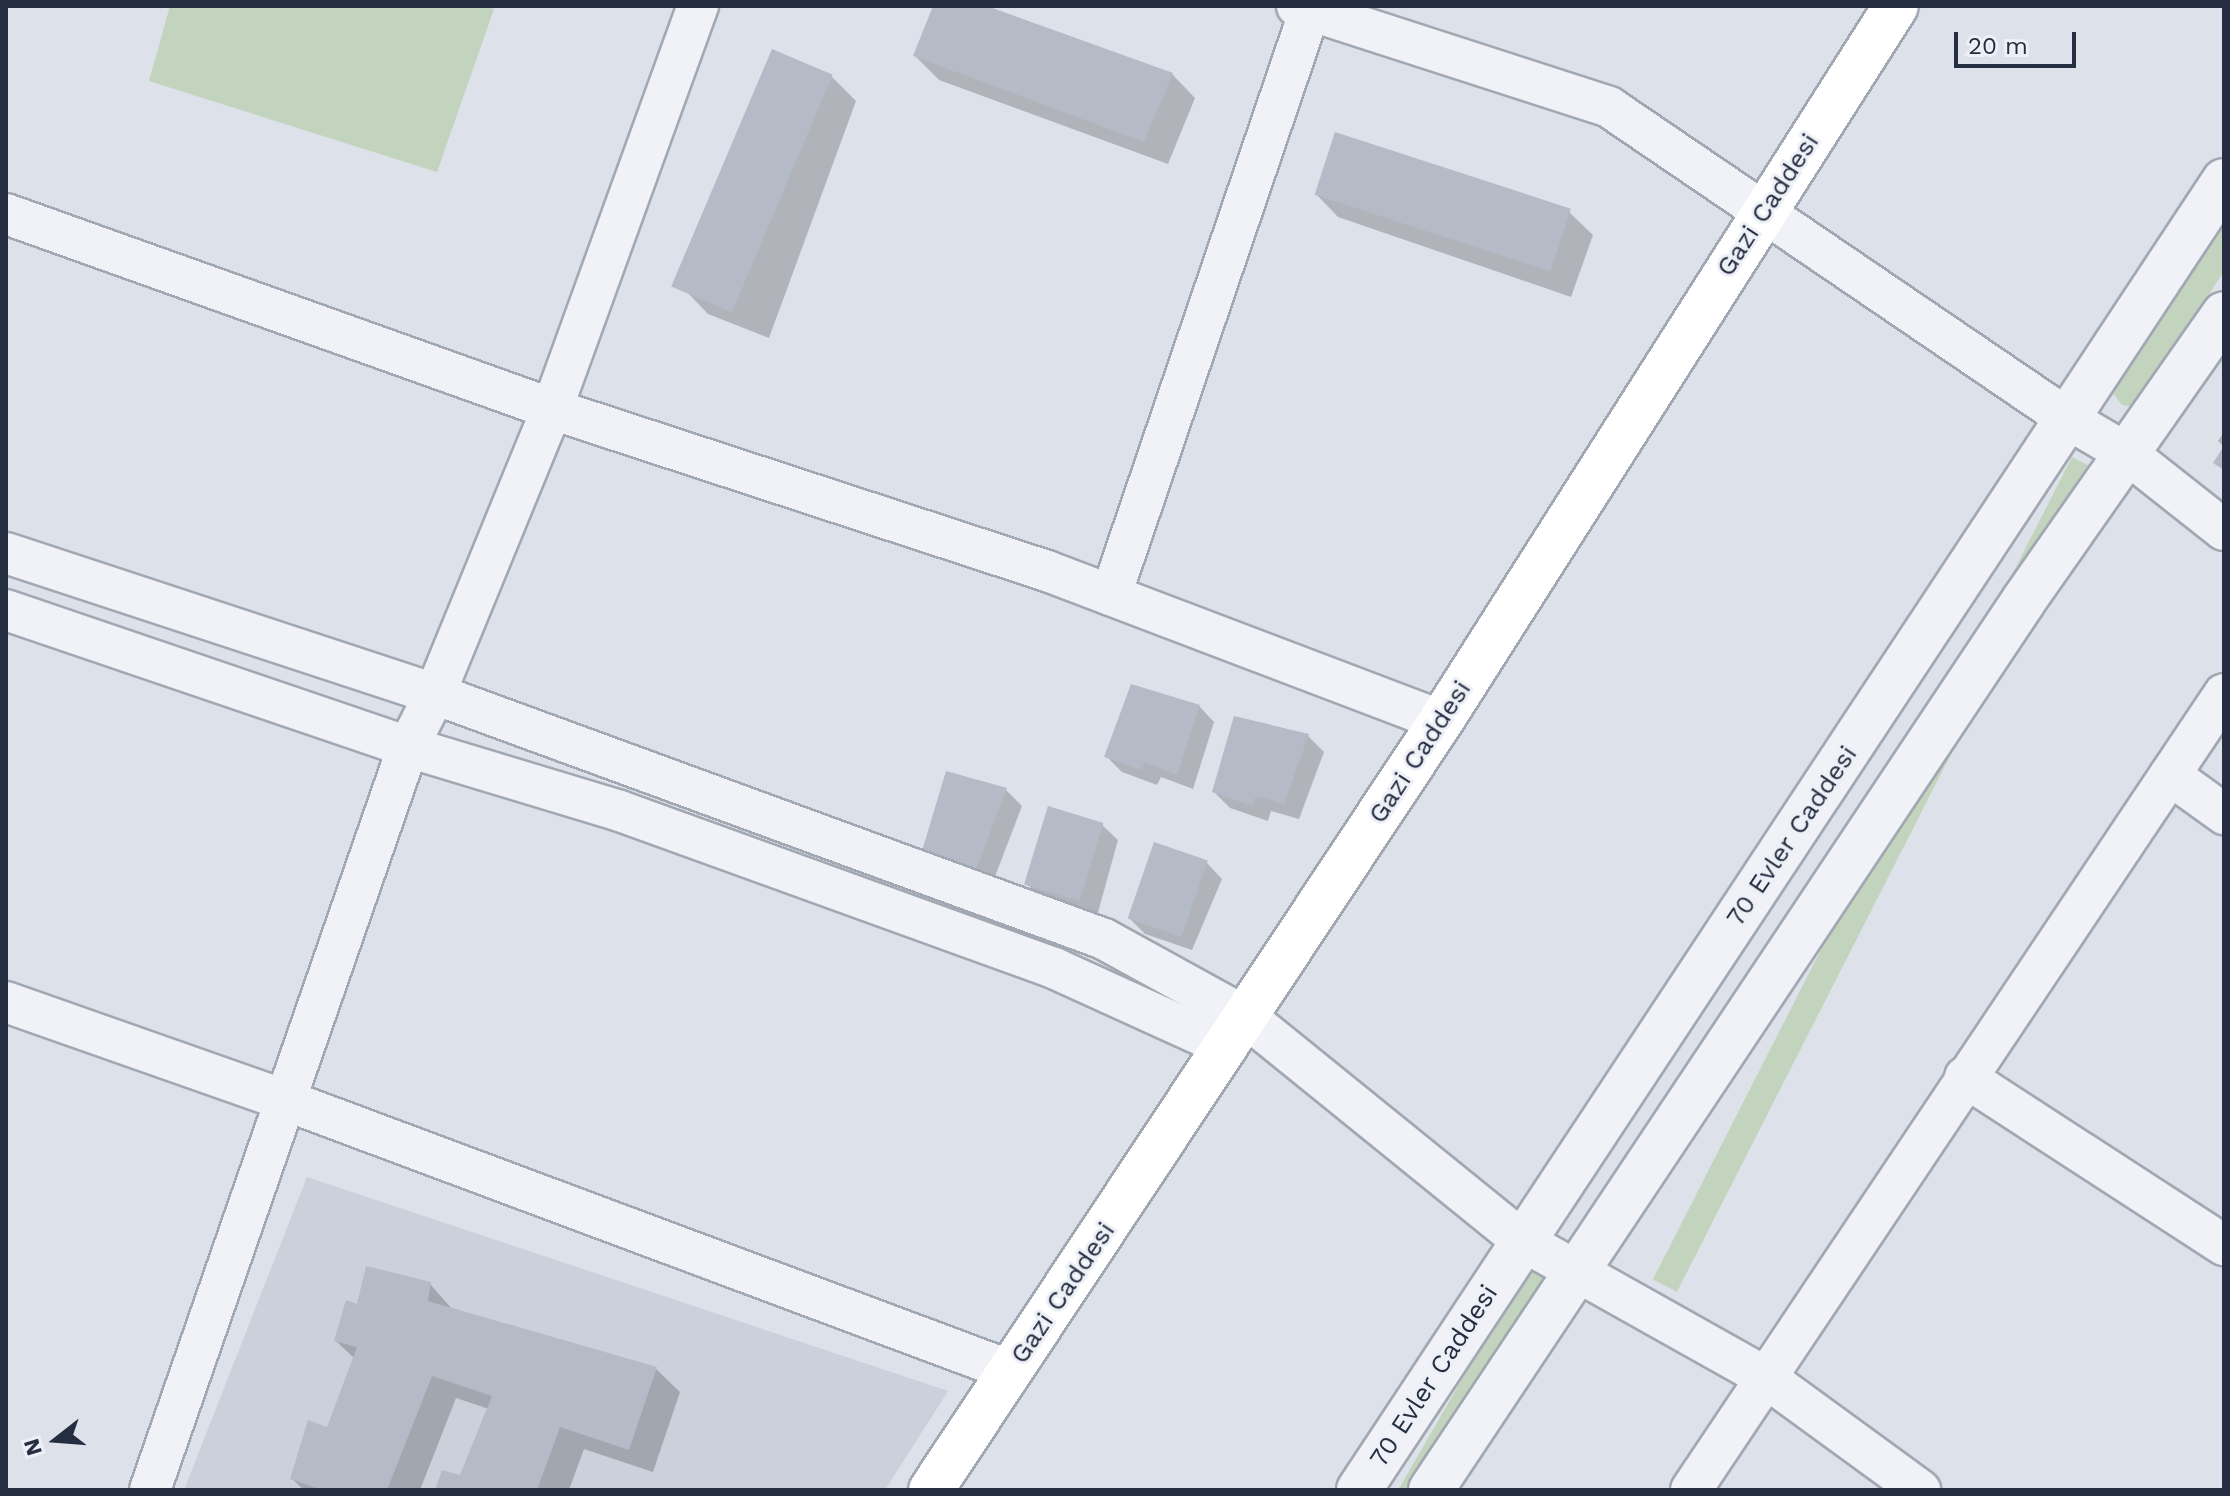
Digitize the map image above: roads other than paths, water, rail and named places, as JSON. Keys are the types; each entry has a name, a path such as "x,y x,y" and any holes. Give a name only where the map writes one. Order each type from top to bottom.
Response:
{"main road":[{"name":"Gazi Caddesi","path":"931,1490 1441,721 1896,6"}],"street":[{"path":"150,1490 408,747 435,694 552,409 698,6"},
{"path":"1111,595 1304,8 1609,107 2068,419 2129,455 2224,530"},
{"name":"70 Evler Caddesi","path":"1359,1490 2224,181"},
{"path":"6,214 552,409 1111,595 1441,721"},
{"path":"1431,1490 2015,613 2129,455 2224,314"},
{"path":"6,553 435,694 1104,939 1523,1241 1765,1377 1920,1490"},
{"path":"6,610 408,747 620,811 1236,1032"},
{"path":"1691,1490 2224,694"},
{"path":"2170,775 2224,814"},
{"path":"6,1002 285,1100 1011,1371"},
{"path":"1965,1077 2224,1245"}]}
